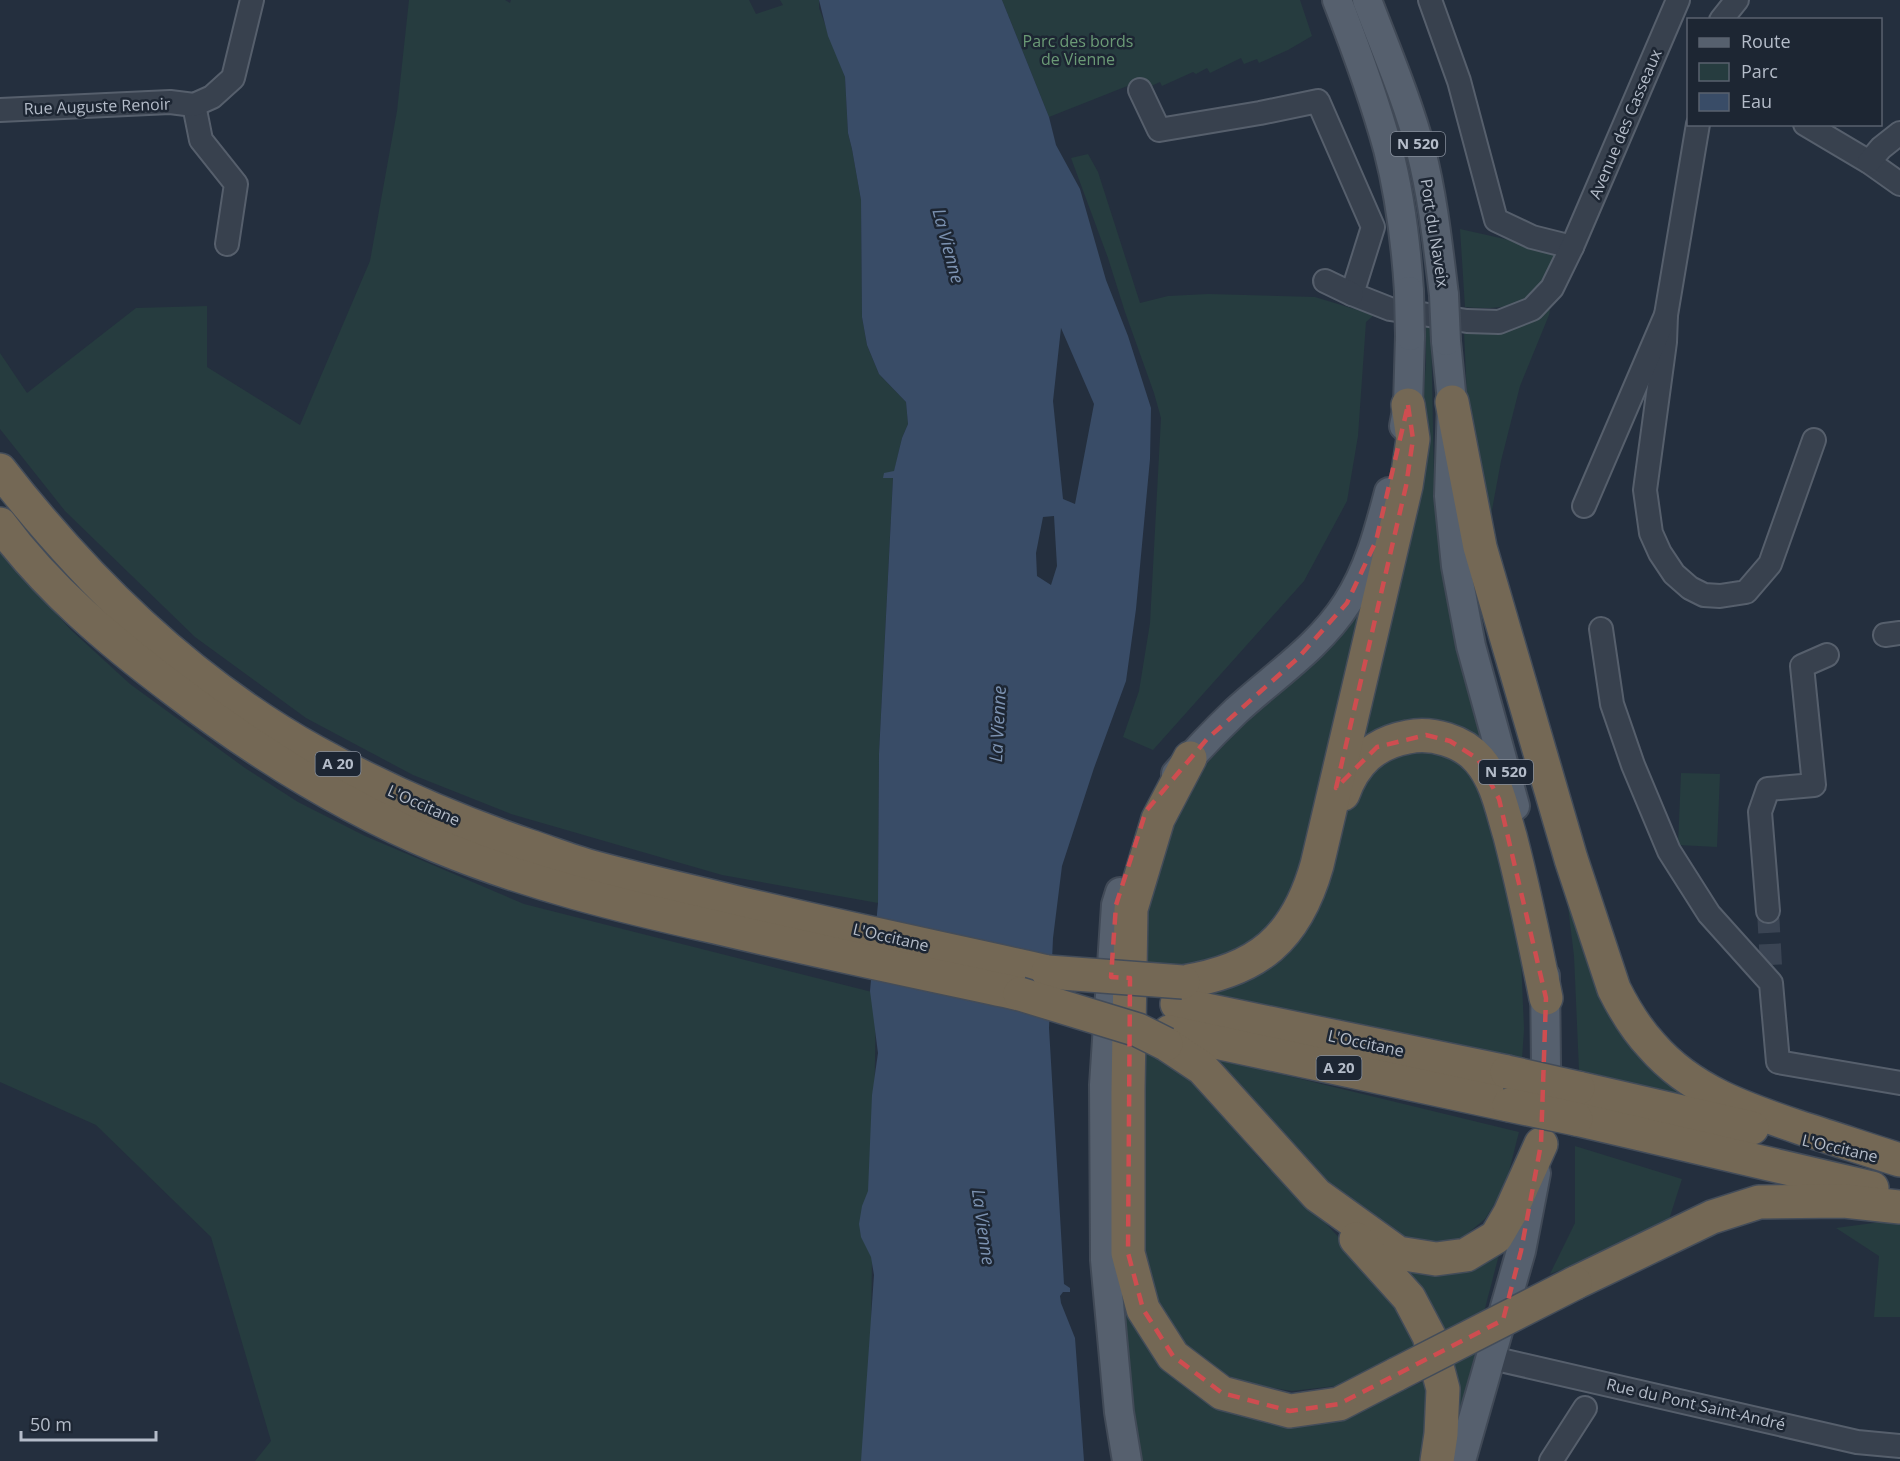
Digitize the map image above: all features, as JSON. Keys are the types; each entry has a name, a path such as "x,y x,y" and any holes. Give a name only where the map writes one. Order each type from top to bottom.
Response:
{"highway":[{"path":"1452,402 1480,547 1571,859 1614,989 1621,1003 1640,1032 1664,1058 1704,1089 1755,1112 1900,1161"},
{"path":"1408,405 1413,439 1406,486 1324,834 1304,903 1276,942 1258,957 1224,972 1174,1016 1202,1068 1409,1298 1429,1336 1443,1389 1437,1461"},
{"name":"L'Occitane","path":"0,470 30,509 74,559 125,611 217,688 314,752 378,785 490,832 761,923 1020,994 1138,1030 1174,1016 1507,1072 1577,1104 1900,1194"},
{"name":"L'Occitane","path":"0,524 72,606 158,677 217,722 279,764 373,816 438,846 532,880 637,910 761,923 1048,972 1174,1016 1509,1105 1577,1104 1900,1161"},
{"path":"1324,834 1357,765 1377,747 1400,738 1426,735 1450,741 1465,749 1478,759 1490,776 1499,799 1526,897 1546,998"},
{"path":"1190,758 1158,819 1131,909 1128,1253 1143,1309 1173,1356 1222,1393 1290,1411 1339,1404 1575,1283 1712,1217 1760,1202 1844,1201 1900,1207"},
{"path":"1317,1195 1398,1253 1436,1259 1466,1255 1496,1237 1510,1213 1541,1144"}],"main road":[{"name":"Port du Naveix","path":"1337,0 1364,68 1388,150 1401,219 1409,291 1408,405"},
{"name":"Port du Naveix","path":"1367,0 1398,80 1420,151 1434,213 1444,295 1452,402"},
{"name":"N 520","path":"1452,402 1449,496 1455,566 1471,646 1528,854 1542,927 1546,998 1546,1066 1541,1144"},
{"name":"N 520","path":"1190,758 1237,711 1297,659 1329,627 1347,603 1365,571 1376,541 1391,486 1408,405"},
{"path":"1127,1461 1119,1412 1105,1260 1104,1085 1116,905 1146,811 1190,758"},
{"path":"1461,1461 1521,1251 1541,1144"}],"street":[{"path":"203,101 232,78 252,0"},
{"path":"1431,0 1459,81 1497,220 1532,237 1572,247"},
{"name":"Avenue des Casseaux","path":"1325,281 1390,309 1467,321 1499,322 1532,309 1552,288 1572,247 1678,0"},
{"path":"1723,18 1737,0"},
{"path":"1737,0 1742,18"},
{"path":"1140,90 1159,130 1318,101 1373,227 1352,294"},
{"name":"Rue Auguste Renoir","path":"0,110 203,101 201,140 236,184 227,244"},
{"path":"1698,126 1666,315 1665,342 1645,490 1651,533 1659,553 1674,574 1690,588 1704,595 1720,596 1746,592 1770,564 1814,440"},
{"path":"1808,126 1869,162 1900,184"},
{"path":"1869,162 1881,148 1900,133"},
{"path":"1584,506 1666,315"},
{"path":"1601,629 1612,704 1633,765 1669,851 1709,914 1771,974 1778,1062 1900,1083"},
{"path":"1768,911 1760,812 1768,789 1814,785 1802,666 1827,655"},
{"name":"Rue du Pont Saint-André","path":"1492,1358 1857,1442 1900,1446"},
{"path":"1551,1461 1585,1408"}],"highlighted area":[{"path":"1408,405 1413,439 1406,486 1336,788 1377,747 1426,735 1450,741 1478,759 1499,799 1546,998 1541,1144 1521,1251 1503,1320 1339,1404 1290,1411 1222,1393 1173,1356 1143,1309 1128,1253 1130,978 1111,977 1116,905 1146,811 1207,739 1297,659 1347,603 1376,541"}],"green space":[{"path":"409,0 505,0 510,3 511,0 749,0 756,14 783,5 780,0 819,0 819,8 845,77 848,133 861,200 862,317 867,345 879,374 906,402 908,424 902,438 893,477 879,754 878,903 722,875 511,814 413,775 306,718 195,637 65,511 0,429 0,353 27,393 136,308 207,306 207,367 300,425 370,261 397,111"},
{"name":"Parc des bords de Vienne","path":"1002,0 1300,0 1312,36 1259,63 1257,59 1244,64 1241,58 1210,73 1207,68 1162,86 1160,82 1147,88 1145,79 1049,117"},
{"path":"1088,154 1098,172 1140,303 1168,296 1208,294 1315,297 1374,315 1366,322 1358,436 1347,501 1304,581 1153,750 1123,737 1139,691 1150,623 1161,418 1108,258 1071,158"},
{"path":"1460,229 1549,249 1554,252 1556,258 1540,287 1524,300 1495,308 1465,307"},
{"path":"1546,309 1550,310 1549,315 1520,386 1501,461 1489,526 1468,419 1464,332 1488,334 1508,331 1527,323"},
{"path":"1431,325 1434,478 1445,593 1488,747 1360,745 1421,427 1426,363 1426,326"},
{"path":"0,551 71,630 130,684 245,768 298,802 365,836 524,904 876,993 869,1461 255,1461 271,1441 211,1237 96,1125 0,1082"},
{"path":"1366,596 1323,797 1282,918 1216,967 1139,967 1146,888 1195,776 1239,729 1326,653"},
{"path":"1414,742 1476,768 1520,934 1524,1029 1522,1059 1189,990 1266,962 1355,777"},
{"path":"1681,773 1720,774 1717,847 1678,845"},
{"path":"1558,850 1598,966 1704,1101 1579,1070 1574,956"},
{"path":"1141,1052 1163,1058 1193,1079 1263,1163 1296,1192 1402,1304 1424,1347 1344,1385 1292,1391 1254,1385 1221,1373 1186,1348 1166,1325 1135,1247"},
{"path":"1218,1059 1519,1132 1505,1187 1485,1219 1456,1243 1422,1244 1381,1228 1335,1191 1217,1065"},
{"path":"1575,1146 1682,1179 1665,1232 1550,1274 1575,1223"},
{"path":"1900,1221 1900,1317 1874,1317 1879,1256 1836,1228"},
{"path":"1501,1247 1483,1316 1443,1338 1389,1263"},
{"path":"1113,1252 1131,1309 1247,1416 1384,1399 1431,1378 1425,1461 1135,1461"},
{"path":"1476,1351 1454,1431 1446,1365"}],"water":[{"name":"La Vienne","path":"819,0 1002,0 1049,117 1056,145 1080,189 1106,280 1128,336 1151,408 1150,459 1136,609 1126,681 1062,866 1053,938 1049,1028 1064,1284 1070,1288 1070,1292 1063,1292 1060,1296 1075,1338 1084,1461 861,1461 874,1275 871,1257 861,1237 859,1224 862,1206 868,1191 872,1095 878,1053 870,991 878,903 879,754 893,478 883,478 884,473 894,471 908,424 906,402 879,374 867,345 862,317 861,200 848,133 845,77 828,36","holes":["1061,328 1094,404 1075,504 1063,499 1053,401","1054,516 1057,566 1051,585 1037,576 1036,553 1043,517"]}],"tunnel":[{"path":"1768,911 1771,965"}]}
